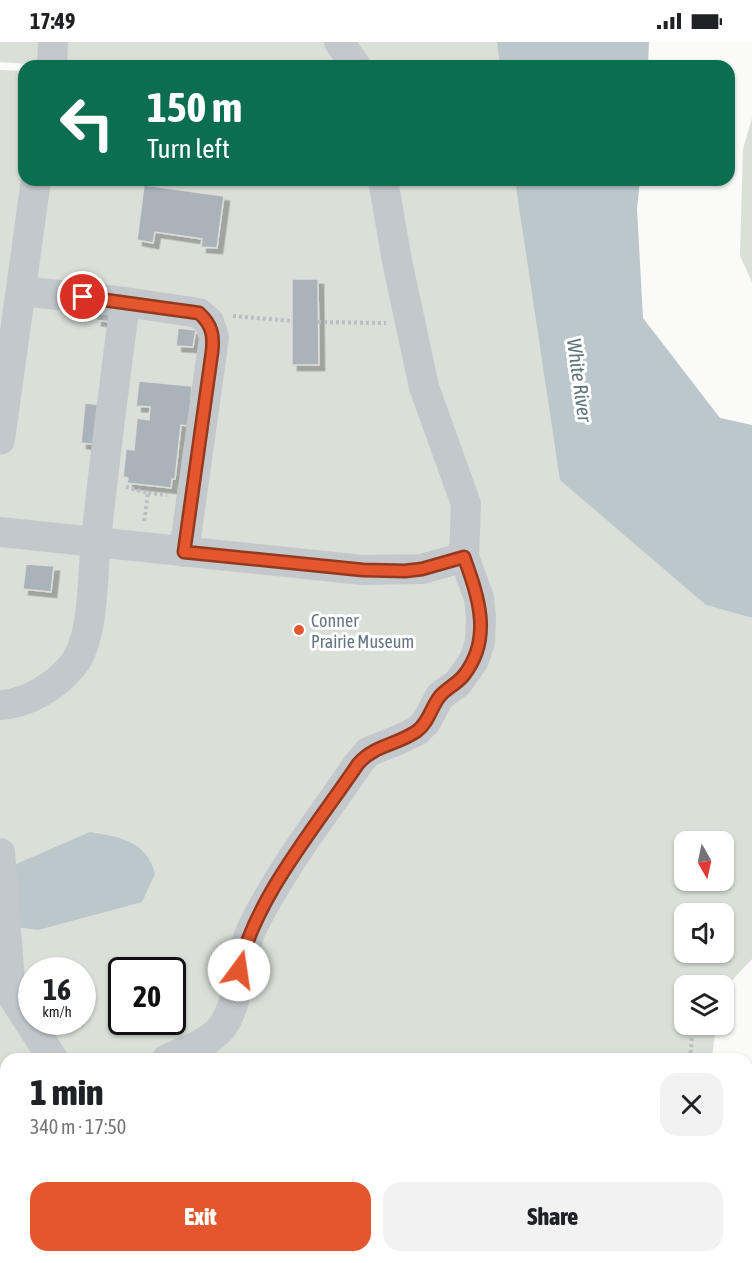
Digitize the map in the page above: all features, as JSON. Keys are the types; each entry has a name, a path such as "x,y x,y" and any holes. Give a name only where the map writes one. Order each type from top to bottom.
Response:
{"lane":[{"path":"52,60 53,42"},
{"path":"339,42 352,60"},
{"path":"0,440 35,186"},
{"path":"180,1053 206,1041 221,1029 229,1015 244,948 252,927 271,892 358,764 368,752 417,731 426,722 440,696 458,683 474,660 480,642 479,598 464,557 466,504 424,387 384,186"},
{"path":"21,291 125,302 199,313 209,322 214,337 184,552"},
{"path":"0,705 16,705 46,689 74,664 88,625 95,542 125,302"},
{"path":"0,532 363,570 422,569 464,557"},
{"path":"0,853 11,994 49,1053"}],"path":[{"path":"199,313 292,321"},
{"path":"318,322 411,324"},
{"path":"118,478 126,487 148,493 141,547"},
{"path":"691,1053 692,1036"}],"shaded area":[{"path":"0,42 506,42 508,60 18,60 18,63 0,62"},
{"name":"Conner Prairie Museum","path":"0,70 18,71 18,186 526,186 706,605 752,618 752,959 734,978 734,975 674,975 674,1035 715,1035 713,1053 0,1053"},
{"path":"752,118 752,282 740,256 743,149"}],"water":[{"path":"497,42 649,42 648,60 499,60"},
{"name":"White River","path":"516,186 639,186 637,209 643,318 720,418 752,425 752,618 706,605 560,480"},
{"path":"90,832 131,842 146,854 155,874 142,902 38,930 0,925 0,871"}],"building":[{"path":"144,186 224,196 217,248 201,247 202,239 155,232 153,243 137,240"},
{"path":"292,279 318,279 319,365 292,365"},
{"path":"98,310 111,311 110,322 96,320"},
{"path":"178,328 196,330 193,347 176,346"},
{"path":"139,381 192,386 189,426 181,425 175,479 172,479 171,488 127,483 128,478 123,477 126,449 134,450 137,418 149,420 150,407 136,406"},
{"path":"85,403 104,405 99,445 81,443"},
{"path":"26,564 54,566 51,592 23,589"}],"place":[{"name":"Conner Prairie Museum","path":"299,630"}],"route":[{"path":"83,297 199,313 209,322 214,337 184,552 363,570 405,571 440,565 464,557 479,598 480,642 466,674 440,696 426,722 417,731 368,752 358,764 271,892 252,927 239,970"}]}
